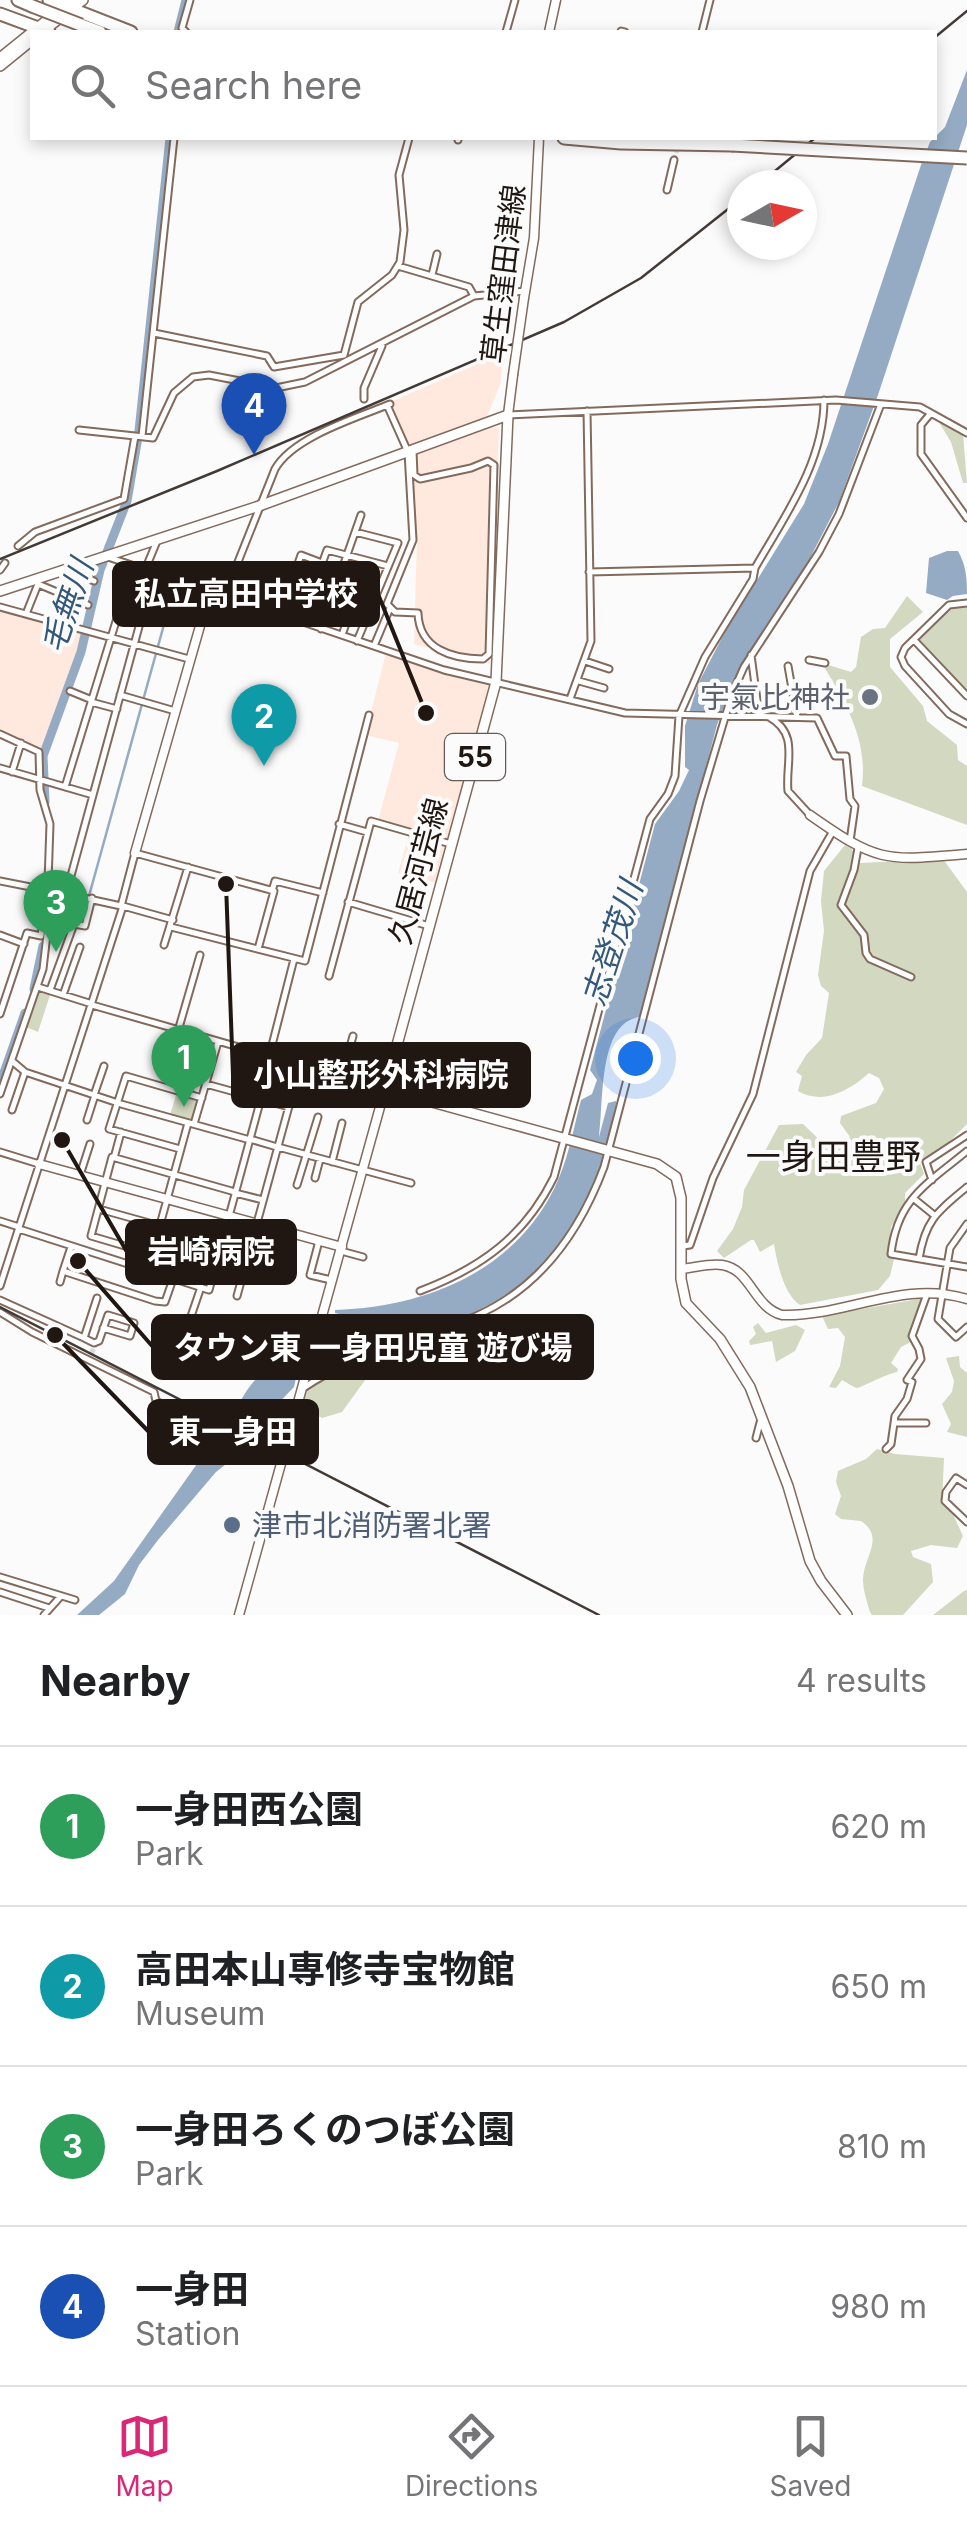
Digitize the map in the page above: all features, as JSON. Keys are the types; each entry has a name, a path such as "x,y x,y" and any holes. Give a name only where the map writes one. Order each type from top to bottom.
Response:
{"highway":[{"path":"18,0 95,30"},
{"path":"49,0 125,30"},
{"path":"0,14 35,30"},
{"path":"587,140 967,158"}],"main road":[{"path":"44,30 69,5 83,0"},
{"path":"0,58 30,40"},
{"path":"0,66 30,42"},
{"path":"0,590 259,506 508,415"},
{"name":"久居河芸線","path":"385,1089 496,682 508,415"},
{"path":"385,1089 657,1164 676,1176 681,1198 682,1291 689,1308 734,1359 762,1416 810,1560 847,1615"}],"street":[{"path":"184,30 190,0"},
{"path":"506,30 514,0"},
{"path":"550,30 556,0"},
{"path":"702,30 710,0"},
{"path":"18,546 35,532 124,498 154,333 174,140"},
{"path":"344,359 358,302 392,276 398,266 404,230 398,175 407,140"},
{"name":"草生窪田津線","path":"508,415 534,238 539,140"},
{"path":"668,190 674,160"},
{"path":"431,276 437,254"},
{"path":"398,266 468,288 474,296"},
{"path":"79,430 153,438 174,393 193,378 209,375 276,388 305,382 474,296 525,294"},
{"path":"154,333 267,356 274,367 344,359"},
{"path":"364,399 364,388 383,343"},
{"path":"420,1291 460,1276 510,1241 551,1184 650,819 668,794 676,771 680,716 705,657 791,509 808,471 824,400"},
{"path":"508,415 836,400 920,407 967,433"},
{"path":"303,1386 340,1365 475,1316 532,1280 563,1249 579,1222 592,1198 608,1150 725,716 751,654 839,514 880,404"},
{"path":"0,1286 122,905 202,619 212,598 230,582 283,456 388,405 410,452 414,475 420,478 485,462 494,464 488,656 476,659 440,650 423,635 418,613 395,612 387,604 413,540 410,452"},
{"path":"570,700 591,640 586,412"},
{"path":"931,413 921,425 921,454 967,518"},
{"path":"322,629 361,515"},
{"path":"355,532 398,542 357,641"},
{"path":"145,570 157,540"},
{"path":"301,622 326,550 388,566"},
{"path":"280,614 301,555 322,562"},
{"path":"105,556 190,585"},
{"path":"342,636 368,562"},
{"path":"0,570 5,563"},
{"path":"64,786 133,566"},
{"path":"589,572 754,568"},
{"path":"66,570 94,581"},
{"path":"180,613 192,578 301,622 444,670 625,713 818,718 835,756 846,756 850,799 855,806 854,870 841,905 864,935 868,956 911,977"},
{"path":"26,614 40,580 88,605"},
{"path":"125,593 202,619"},
{"path":"66,894 146,601"},
{"path":"967,603 949,604 902,652 903,663 949,714 967,724"},
{"path":"0,607 189,660"},
{"path":"374,646 390,608"},
{"path":"914,640 967,696"},
{"path":"751,654 763,716"},
{"path":"809,660 825,663"},
{"path":"585,661 609,669"},
{"path":"788,666 797,718"},
{"path":"579,681 604,688"},
{"path":"70,691 116,709"},
{"path":"120,695 175,711"},
{"path":"0,880 122,905 172,924 305,962 369,716"},
{"path":"763,716 778,722 791,744 788,791 810,815 853,846 904,860 967,854"},
{"path":"0,734 40,752 50,824 49,890 38,986 0,1094"},
{"path":"12,772 21,743"},
{"path":"0,768 93,795"},
{"path":"329,976 370,822 451,844"},
{"path":"339,824 367,832"},
{"path":"681,1247 690,1245 713,1178 753,1094 810,872 833,831"},
{"path":"136,853 272,891"},
{"path":"164,945 188,867"},
{"path":"258,950 275,881 323,893"},
{"path":"0,1014 28,932 41,936 49,890"},
{"path":"50,990 74,924 84,926 92,898"},
{"path":"348,902 429,926"},
{"path":"0,936 24,944"},
{"path":"63,995 80,948"},
{"path":"178,1030 200,955"},
{"path":"0,1221 209,1290 294,959"},
{"path":"38,986 385,1089 239,1615"},
{"path":"341,1077 354,1036"},
{"path":"152,1254 180,1150 202,1098 218,1042"},
{"path":"12,1061 25,1072 94,1095 411,1183"},
{"path":"86,1120 104,1066"},
{"path":"236,1296 300,1066"},
{"path":"12,1110 25,1072"},
{"path":"180,1150 109,1129 126,1076 202,1098"},
{"path":"206,1084 288,1107"},
{"path":"296,1185 318,1117"},
{"path":"332,1162 342,1123"},
{"path":"120,1132 91,1236 213,1272"},
{"path":"932,1180 926,1162 967,1135"},
{"path":"960,1141 967,1151 912,1198 894,1227 890,1254 966,1265"},
{"path":"79,1176 90,1144"},
{"path":"0,1152 318,1241 362,1257"},
{"path":"114,1158 263,1200"},
{"path":"315,1178 320,1158"},
{"path":"919,1259 922,1235 934,1215 967,1187"},
{"path":"912,1198 934,1215"},
{"path":"98,1209 248,1252"},
{"path":"967,1226 952,1242 938,1319 956,1336 967,1328"},
{"path":"318,1241 310,1275 332,1280"},
{"path":"60,1282 71,1246"},
{"path":"681,1270 716,1264 733,1269 763,1306 786,1316 928,1292 967,1299"},
{"path":"63,1271 165,1302 173,1279"},
{"path":"188,1325 200,1287"},
{"path":"886,1448 891,1444 894,1423 910,1392 912,1382 907,1380 921,1359 912,1336 928,1292"},
{"path":"84,1338 97,1298"},
{"path":"0,1300 95,1344 108,1315 134,1324 130,1336 104,1328"},
{"path":"0,1312 154,1392 156,1401 219,1433"},
{"path":"25,1326 30,1316"},
{"path":"756,1438 762,1416"},
{"path":"894,1423 926,1423"},
{"path":"967,1486 956,1478 945,1501 967,1522"},
{"path":"0,1577 75,1600"},
{"path":"0,1592 49,1608"},
{"path":"44,1615 61,1596"}],"shaded area":[{"path":"503,353 500,385 487,417 409,449 388,403"},
{"path":"499,427 490,664 414,644 417,538 412,455 479,429"},
{"path":"0,609 82,631 79,650 42,753 0,733"},
{"path":"386,653 490,684 436,883 398,873 410,830 378,821 399,743 365,735"}],"green space":[{"path":"937,419 963,434 967,483 963,483 951,442"},
{"path":"907,596 923,612 890,639 890,667 923,706 927,721 957,745 958,760 967,766 967,825 862,786 858,737 822,663 851,672 856,667 861,637 873,629 885,628"},
{"path":"967,605 967,693 919,638 949,608"},
{"path":"845,845 860,863 943,859 967,892 967,1124 943,1148 920,1163 924,1174 905,1193 905,1204 891,1227 888,1257 894,1259 890,1276 878,1290 800,1305 786,1286 774,1244 760,1252 751,1240 724,1258 717,1251 733,1229 744,1190 779,1125 803,1124 827,1147 841,1143 850,1137 840,1123 841,1116 876,1103 884,1089 879,1078 869,1073 836,1094 817,1097 798,1091 802,1076 796,1072 822,1038 829,993 821,986 818,975 824,931 824,871"},
{"path":"39,988 51,992 38,1032 26,1027"},
{"path":"177,1092 199,1100 192,1122 170,1115"},
{"path":"924,1298 912,1324 911,1342 901,1347 891,1363 897,1372 857,1388 842,1380 836,1388 829,1387 840,1366 845,1337 838,1328 828,1329 822,1316"},
{"path":"758,1323 766,1333 796,1325 805,1330 795,1351 776,1362 772,1341 750,1345 756,1334 753,1327"},
{"path":"372,1356 376,1365 342,1412 322,1418 301,1407 306,1389"},
{"path":"959,1356 960,1367 967,1373 967,1437 947,1432 951,1424 942,1404 952,1392 954,1381 946,1358"},
{"path":"877,1449 944,1458 942,1503 953,1514 963,1536 957,1548 931,1545 911,1551 913,1557 931,1564 933,1582 903,1615 872,1615 863,1580 872,1534 861,1521 841,1519 835,1514 841,1496 836,1482 838,1471 866,1459"},
{"path":"967,1590 967,1615 933,1615 964,1591"}],"water":[{"path":"967,70 967,125 839,502 809,560 732,684 717,725 640,1017 626,1022 610,1047 599,1137 608,1103 616,1104 596,1182 575,1227 528,1279 470,1314 368,1349 319,1350 301,1355 294,1387 259,1423 240,1453 216,1472 158,1540 139,1565 125,1594 99,1615 77,1615 114,1581 225,1429 244,1395 275,1360 317,1333 346,1323 348,1316 335,1310 401,1302 432,1293 490,1263 515,1243 554,1189 581,1100 592,1094 597,1080 590,1070 655,824 689,770 685,767 685,726 698,684 725,632 804,504 828,444 922,162 930,142 937,140"},
{"path":"958,551 961,556 967,594 947,600 926,593 929,558"}],"waterway":[{"name":"毛無川","path":"178,30 186,0"},
{"name":"毛無川","path":"45,802 43,756 81,652 100,570 127,501 139,431 170,140"},
{"path":"89,896 168,610"},
{"name":"毛無川","path":"34,989 43,946"},
{"name":"毛無川","path":"0,1084 25,1013"}],"tunnel":[{"path":"674,160 679,140"},
{"path":"88,1360 95,1346"}],"railway":[{"path":"937,36 967,11"},
{"path":"776,170 813,140"},
{"path":"0,559 564,322 641,278 727,210"},
{"path":"0,1307 599,1615"}],"place":[{"name":"一身田","path":"254,455"},
{"name":"宇氣比神社","path":"870,697"},
{"name":"私立高田中学校","path":"426,713"},
{"name":"高田本山専修寺宝物館","path":"264,766"},
{"name":"小山整形外科病院","path":"226,884"},
{"name":"一身田ろくのつぼ公園","path":"56,952"},
{"name":"一身田西公園","path":"184,1107"},
{"name":"岩崎病院","path":"62,1140"},
{"name":"タウン東 一身田児童 遊び場","path":"78,1261"},
{"name":"東一身田","path":"55,1335"},
{"name":"津市北消防署北署","path":"232,1525"}],"district":[{"name":"一身田豊野","path":"833,1156"}],"water label":[{"name":"志登茂川","path":"612,943"}]}
